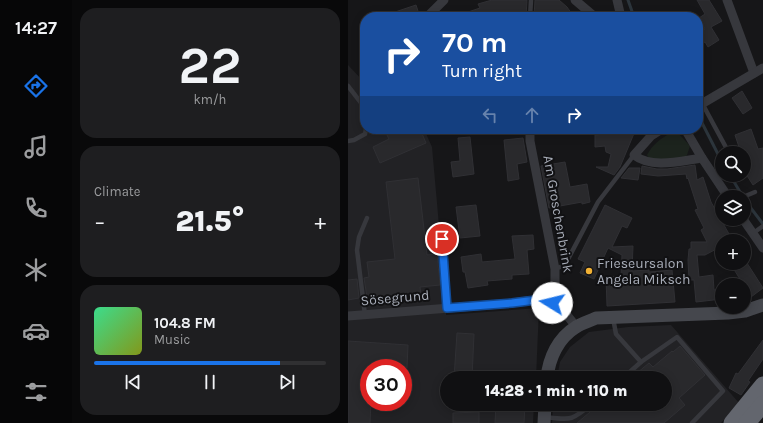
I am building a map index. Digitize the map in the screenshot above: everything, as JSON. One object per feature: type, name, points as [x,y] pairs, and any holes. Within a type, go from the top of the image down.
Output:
[{"type":"highway","points":[[732,423],[763,385]]},
{"type":"highway","points":[[747,423],[763,404]]},
{"type":"street","points":[[432,12],[444,0]]},
{"type":"street","points":[[575,0],[589,12]]},
{"type":"street","points":[[617,0],[620,12]]},
{"type":"street","points":[[727,0],[754,73]]},
{"type":"street","points":[[703,102],[763,68]]},
{"type":"street","name":"Am Groschenbrink","points":[[530,134],[530,141],[554,269],[555,293],[552,303]]},
{"type":"street","points":[[648,134],[634,155],[640,160],[664,163],[702,158]]},
{"type":"street","points":[[688,134],[723,190]]},
{"type":"street","points":[[747,226],[763,248]]},
{"type":"street","name":"Sösegrund","points":[[348,316],[536,300],[552,303]]},
{"type":"street","points":[[552,303],[560,308],[576,327]]},
{"type":"street","points":[[548,371],[554,351],[563,337],[576,327],[596,318],[728,313],[763,305]]},
{"type":"lane","points":[[530,12],[531,0]]},
{"type":"lane","points":[[348,86],[360,102]]},
{"type":"lane","points":[[703,109],[725,146]]},
{"type":"lane","points":[[348,141],[354,140],[364,134]]},
{"type":"lane","points":[[554,269],[565,265],[598,202],[634,155]]},
{"type":"lane","points":[[751,193],[755,192]]},
{"type":"lane","points":[[365,315],[357,250],[359,237],[367,218]]},
{"type":"lane","points":[[752,234],[762,226]]},
{"type":"lane","points":[[442,239],[447,308]]},
{"type":"lane","points":[[612,317],[616,334],[641,362]]},
{"type":"lane","points":[[631,371],[641,362],[677,337],[723,391],[692,423]]},
{"type":"lane","points":[[544,414],[567,421],[576,417],[583,411]]},
{"type":"shaded area","points":[[348,65],[360,78],[360,134],[426,134],[432,147],[446,315],[539,308],[536,371],[440,371],[440,411],[534,411],[533,423],[348,423]]},
{"type":"shaded area","points":[[669,134],[679,134],[690,146],[687,155],[684,158],[657,161],[649,158],[647,155],[649,151],[660,140]]},
{"type":"shaded area","points":[[671,325],[739,403],[721,423],[552,423],[553,411],[672,411],[672,371],[558,371],[560,362],[570,347],[589,332],[628,327]]},
{"type":"building","points":[[492,0],[527,0],[526,12],[468,12],[480,8],[478,4]]},
{"type":"building","points":[[535,0],[559,0],[570,12],[534,12]]},
{"type":"building","points":[[697,0],[709,0],[722,21],[711,27],[719,40],[708,47],[705,42],[703,43],[703,30],[705,29],[703,25],[703,15],[705,14]]},
{"type":"building","points":[[416,5],[418,12],[395,12]]},
{"type":"building","points":[[742,91],[752,108],[743,114],[732,98]]},
{"type":"building","points":[[751,129],[758,149],[763,148],[763,178],[753,185],[751,182],[751,146],[739,146],[735,135]]},
{"type":"building","points":[[386,134],[422,134],[426,143],[380,163],[373,147],[389,139]]},
{"type":"building","points":[[634,134],[620,167],[614,175],[596,167],[608,167],[611,154],[606,152],[605,146],[595,147],[595,135]]},
{"type":"building","points":[[470,137],[474,174],[453,177],[451,162],[460,161],[458,138]]},
{"type":"building","points":[[523,138],[527,162],[517,164],[519,179],[508,181],[504,140]]},
{"type":"building","points":[[565,162],[570,187],[587,184],[590,202],[549,208],[541,166]]},
{"type":"building","points":[[695,165],[697,180],[703,177],[711,202],[715,209],[715,226],[725,226],[729,234],[715,234],[715,250],[705,255],[697,255],[699,277],[713,275],[715,300],[696,302],[694,280],[689,280],[688,260],[691,242],[707,242],[701,230],[704,228],[695,210],[698,209],[686,174],[658,176],[641,174],[642,166],[667,169]]},
{"type":"building","points":[[629,168],[640,168],[638,180],[621,178]]},
{"type":"building","points":[[418,178],[427,255],[437,254],[440,285],[420,287],[421,295],[372,301],[371,296],[367,297],[364,278],[369,277],[367,262],[395,259],[386,182]]},
{"type":"building","points":[[476,205],[480,236],[460,238],[456,207]]},
{"type":"building","points":[[605,205],[632,218],[627,228],[622,226],[612,247],[633,246],[632,271],[649,270],[649,272],[672,270],[675,302],[607,306],[606,277],[621,276],[622,255],[608,248],[594,279],[580,273],[585,262],[578,259]]},
{"type":"building","points":[[533,235],[534,249],[527,250],[529,274],[512,275],[512,279],[487,281],[488,285],[468,288],[465,272],[463,272],[461,257],[481,254],[482,262],[515,259],[512,236]]},
{"type":"building","points":[[751,269],[763,288],[751,297],[751,278],[739,278],[734,270]]},
{"type":"building","points":[[357,279],[359,298],[348,300],[348,280]]},
{"type":"building","points":[[457,333],[474,334],[472,371],[454,371]]},
{"type":"building","points":[[763,340],[763,359],[748,381],[750,382],[741,395],[729,388],[736,373],[738,374]]},
{"type":"building","points":[[348,341],[408,345],[407,359],[360,359],[360,411],[371,411],[370,423],[348,423]]},
{"type":"building","points":[[680,346],[705,375],[679,398],[685,405],[664,423],[577,423],[591,411],[672,411],[672,371],[639,371],[649,363],[653,367],[672,351],[673,352]]},
{"type":"building","points":[[496,411],[525,411],[524,423],[495,423]]},
{"type":"building","points":[[479,412],[479,423],[453,423],[453,413]]},
{"type":"waterway","points":[[628,0],[632,12]]},
{"type":"waterway","points":[[703,125],[715,148]]},
{"type":"waterway","points":[[734,182],[739,190]]},
{"type":"waterway","points":[[751,208],[763,224]]},
{"type":"place","name":"Frieseursalon Angela Miksch","points":[[589,271]]},
{"type":"route","points":[[442,239],[447,308],[536,300],[552,303]]}]
